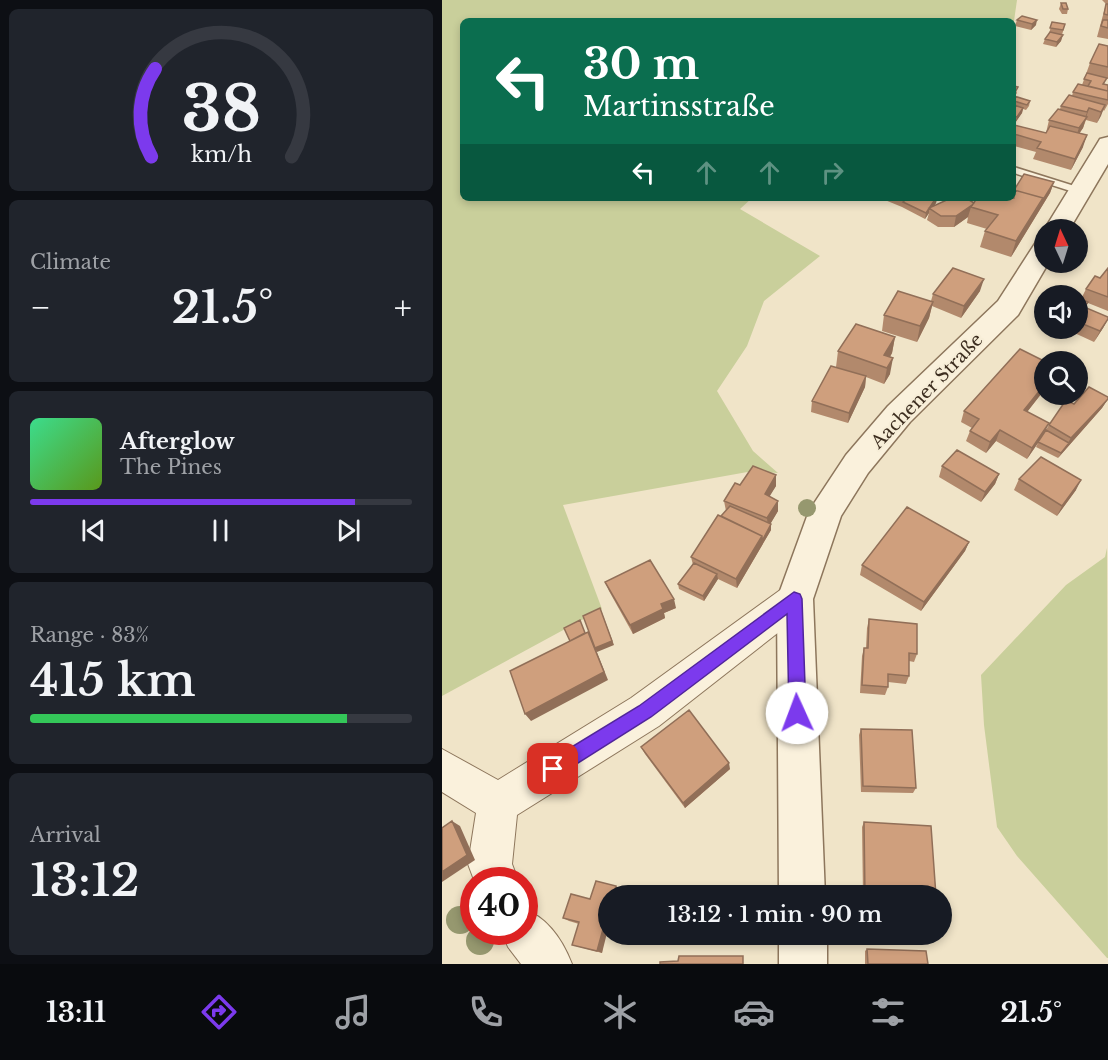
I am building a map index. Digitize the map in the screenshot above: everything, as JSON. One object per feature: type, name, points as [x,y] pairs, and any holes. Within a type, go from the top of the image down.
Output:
[{"type":"street","points":[[1060,219],[1070,188],[1108,144]]},
{"type":"street","name":"Aachener Straße","points":[[802,885],[794,599],[826,511],[857,464],[900,414],[1008,308],[1034,266]]},
{"type":"street","points":[[498,803],[645,712],[794,599]]},
{"type":"street","points":[[442,769],[498,803]]},
{"type":"street","points":[[491,867],[498,803]]},
{"type":"street","points":[[535,945],[549,964]]},
{"type":"street","points":[[803,945],[803,964]]},
{"type":"lane","points":[[1016,171],[1070,188]]},
{"type":"lane","points":[[1016,182],[1070,188]]},
{"type":"green space","points":[[442,0],[1017,0],[1014,18],[460,18],[460,201],[749,201],[740,209],[820,256],[764,301],[747,346],[717,391],[753,451],[778,473],[753,471],[563,505],[602,609],[442,696]]},
{"type":"green space","points":[[1107,548],[1108,958],[1017,856],[997,827],[984,725],[981,675],[1066,585],[1105,557]]},
{"type":"building","points":[[1061,3],[1066,3],[1068,9],[1063,9]]},
{"type":"building","points":[[1106,4],[1108,4],[1108,15],[1104,14]]},
{"type":"building","points":[[1022,16],[1037,20],[1032,24],[1017,20]]},
{"type":"building","points":[[1103,20],[1108,20],[1108,28],[1101,26]]},
{"type":"building","points":[[1052,22],[1065,24],[1063,30],[1050,28]]},
{"type":"building","points":[[1050,32],[1063,35],[1057,42],[1045,39]]},
{"type":"building","points":[[1099,44],[1108,46],[1108,67],[1090,63]]},
{"type":"building","points":[[1087,73],[1107,78],[1103,84],[1108,85],[1108,91],[1088,86],[1091,81],[1084,79]]},
{"type":"building","points":[[1078,84],[1108,91],[1108,100],[1073,92]]},
{"type":"building","points":[[1069,95],[1105,105],[1101,112],[1089,108],[1087,112],[1061,106]]},
{"type":"building","points":[[1016,97],[1030,101],[1027,105],[1016,102]]},
{"type":"building","points":[[1016,106],[1023,108],[1016,117]]},
{"type":"building","points":[[1058,109],[1087,117],[1079,128],[1049,120]]},
{"type":"building","points":[[1016,126],[1046,133],[1050,126],[1087,135],[1075,159],[1037,148],[1041,142],[1016,135]]},
{"type":"building","points":[[1024,174],[1054,182],[1041,203],[1043,198],[1016,191]]},
{"type":"building","points":[[1016,191],[1043,198],[1016,241],[985,231],[998,215],[971,207],[975,201],[1016,201]]},
{"type":"building","points":[[904,201],[934,201],[926,213]]},
{"type":"building","points":[[944,201],[974,203],[956,216],[941,216],[929,208]]},
{"type":"building","points":[[953,268],[984,279],[964,306],[933,294]]},
{"type":"building","points":[[1108,268],[1108,297],[1088,290],[1095,276],[1100,278]]},
{"type":"building","points":[[898,291],[933,302],[920,326],[884,315]]},
{"type":"building","points":[[1088,309],[1108,317],[1100,331],[1088,326]]},
{"type":"building","points":[[856,324],[895,337],[884,355],[893,358],[887,368],[838,351]]},
{"type":"building","points":[[1020,349],[1034,356],[1034,398],[1024,410],[1049,423],[1032,448],[1000,430],[990,442],[970,431],[979,419],[964,411]]},
{"type":"building","points":[[831,366],[866,376],[849,413],[812,401]]},
{"type":"building","points":[[1088,388],[1108,399],[1071,438],[1049,425],[1063,405],[1088,405]]},
{"type":"building","points":[[1046,430],[1069,443],[1061,453],[1038,442]]},
{"type":"building","points":[[957,450],[999,474],[985,492],[942,466]]},
{"type":"building","points":[[1041,457],[1081,480],[1062,506],[1019,479]]},
{"type":"building","points":[[753,466],[776,475],[765,494],[778,501],[767,518],[724,501],[735,483],[740,485]]},
{"type":"building","points":[[730,506],[771,524],[762,541],[762,536],[721,516]]},
{"type":"building","points":[[907,507],[969,542],[924,602],[862,565]]},
{"type":"building","points":[[718,515],[762,536],[736,579],[691,557]]},
{"type":"building","points":[[650,560],[674,599],[661,604],[663,609],[630,625],[605,582]]},
{"type":"building","points":[[694,563],[717,574],[703,596],[678,584]]},
{"type":"building","points":[[600,608],[612,641],[595,648],[583,616]]},
{"type":"building","points":[[869,619],[917,624],[917,654],[909,653],[909,676],[888,674],[888,687],[862,685],[864,648],[868,648]]},
{"type":"building","points":[[580,620],[585,633],[570,641],[564,628]]},
{"type":"building","points":[[588,632],[604,672],[525,714],[510,671]]},
{"type":"building","points":[[689,710],[729,763],[683,803],[641,747]]},
{"type":"building","points":[[861,729],[912,730],[916,788],[863,786]]},
{"type":"building","points":[[452,821],[467,855],[442,872],[442,828]]},
{"type":"building","points":[[864,822],[931,826],[935,885],[865,885]]},
{"type":"building","points":[[596,881],[612,885],[598,885],[597,951],[572,945],[579,922],[563,918],[571,894],[590,899]]},
{"type":"building","points":[[867,949],[926,951],[928,964],[868,964]]},
{"type":"building","points":[[679,956],[743,956],[743,964],[660,964],[660,962],[678,961]]},
{"type":"route","points":[[553,769],[645,712],[794,599],[797,713]]}]
